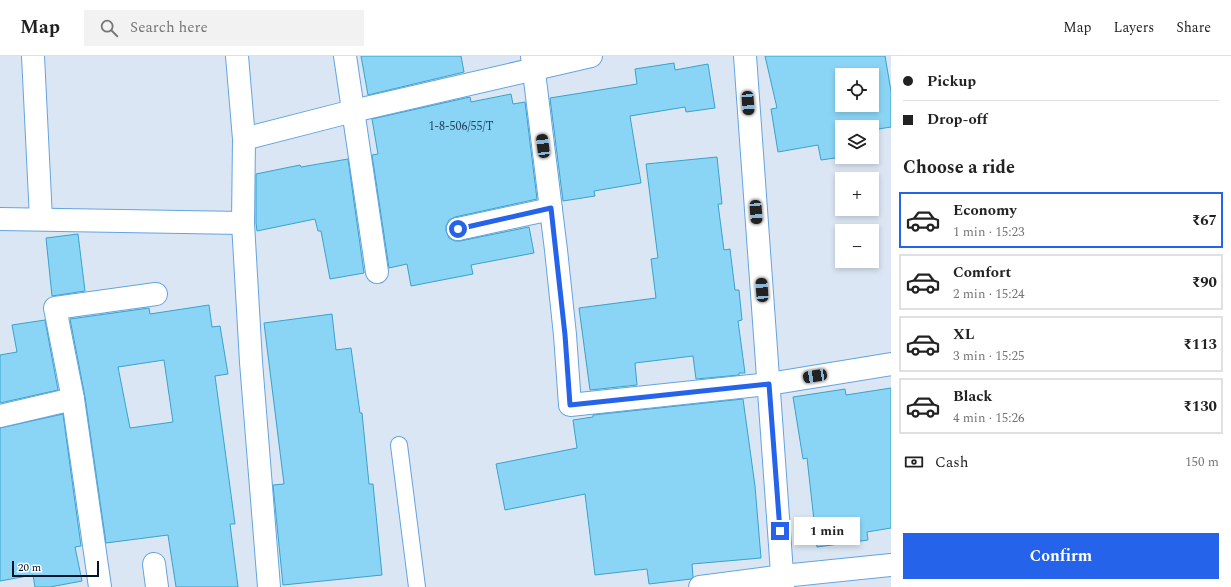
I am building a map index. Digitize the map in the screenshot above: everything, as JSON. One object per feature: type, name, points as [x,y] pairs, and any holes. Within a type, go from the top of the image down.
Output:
[{"type":"street","points":[[33,56],[41,218]]},
{"type":"street","points":[[238,56],[244,139],[243,223],[251,362],[269,587]]},
{"type":"street","points":[[345,56],[378,272]]},
{"type":"street","points":[[244,139],[354,111],[533,62],[591,56]]},
{"type":"street","points":[[745,56],[783,581]]},
{"type":"street","points":[[533,62],[565,335],[570,405],[769,384],[891,364]]},
{"type":"street","points":[[458,229],[551,208]]},
{"type":"street","points":[[0,219],[41,218],[243,223]]},
{"type":"street","points":[[100,587],[73,399],[55,308],[156,294]]},
{"type":"street","points":[[0,416],[73,399]]},
{"type":"street","points":[[154,564],[156,587]]},
{"type":"street","points":[[700,587],[783,581],[891,564]]},
{"type":"lane","points":[[399,444],[417,587]]},
{"type":"building","points":[[361,56],[461,56],[464,72],[368,95]]},
{"type":"building","points":[[765,56],[885,56],[891,91],[891,127],[879,129],[879,120],[835,120],[835,158],[821,160],[818,145],[778,152],[771,109],[777,108]]},
{"type":"building","points":[[674,63],[675,70],[708,64],[715,108],[686,112],[685,107],[630,116],[641,183],[594,191],[595,196],[563,201],[550,98],[637,84],[635,69]]},
{"type":"building","points":[[511,94],[513,104],[525,102],[537,199],[455,217],[449,220],[446,226],[446,231],[449,238],[455,241],[460,241],[529,227],[534,253],[471,265],[473,274],[411,286],[407,264],[389,268],[372,155],[378,154],[372,119],[470,97],[471,102]]},
{"type":"building","points":[[717,157],[722,204],[718,204],[724,250],[730,249],[735,290],[739,290],[742,320],[738,321],[745,373],[739,373],[739,375],[696,379],[693,356],[635,363],[637,385],[590,390],[579,308],[656,298],[651,259],[658,258],[646,164]]},
{"type":"building","points":[[348,159],[364,273],[330,279],[321,231],[318,231],[315,219],[257,231],[256,174],[300,165],[301,167]]},
{"type":"building","points":[[78,234],[85,291],[52,296],[46,238]]},
{"type":"building","points":[[209,305],[212,327],[220,326],[228,374],[215,376],[235,524],[230,524],[238,587],[176,587],[168,535],[106,543],[85,397],[70,319],[149,308],[150,314]],"holes":[[[164,360],[173,422],[130,428],[118,367]]]},
{"type":"building","points":[[332,314],[336,350],[351,348],[360,413],[362,413],[369,484],[373,484],[382,575],[283,585],[273,485],[284,484],[264,323]]},
{"type":"building","points":[[45,320],[58,390],[0,403],[0,355],[17,352],[12,325]]},
{"type":"building","points":[[891,388],[891,528],[867,532],[868,540],[817,547],[807,458],[803,459],[793,397],[845,389],[846,395]]},
{"type":"building","points":[[743,399],[755,486],[761,558],[692,564],[693,577],[691,579],[649,584],[647,569],[595,575],[585,494],[505,510],[496,464],[577,448],[573,420],[593,417],[593,415]]},
{"type":"building","points":[[63,414],[81,546],[75,547],[82,581],[50,587],[35,587],[33,575],[0,581],[0,428]]},
{"type":"route","points":[[458,229],[551,208],[565,335],[570,405],[769,384],[780,531]]}]
